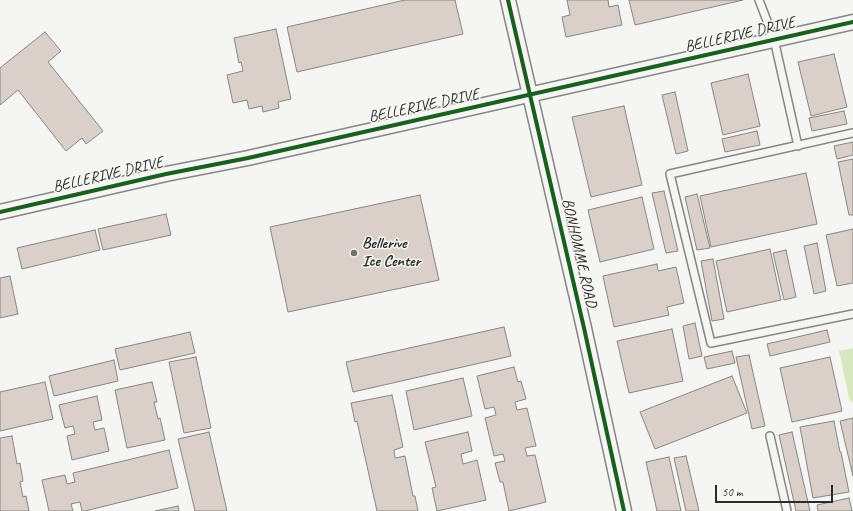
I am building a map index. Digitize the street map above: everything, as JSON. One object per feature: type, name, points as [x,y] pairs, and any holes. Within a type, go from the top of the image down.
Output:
[{"type":"street","name":"BONHOMME ROAD","points":[[508,0],[584,328],[624,511]]},
{"type":"street","name":"BELLERIVE DRIVE","points":[[0,212],[853,22]]},
{"type":"lane","points":[[759,0],[774,39],[798,146]]},
{"type":"lane","points":[[853,133],[670,174],[711,343],[853,314]]},
{"type":"lane","points":[[770,436],[787,511]]},
{"type":"green space","points":[[853,348],[853,401],[850,402],[839,351]]},
{"type":"building","points":[[405,0],[455,0],[463,34],[297,72],[287,27]]},
{"type":"building","points":[[567,0],[608,0],[609,7],[618,5],[622,25],[566,37],[562,17],[570,15]]},
{"type":"building","points":[[629,0],[743,0],[635,25]]},
{"type":"building","points":[[276,29],[291,99],[278,102],[279,108],[263,112],[262,106],[249,109],[247,100],[233,103],[227,75],[243,71],[241,62],[239,63],[234,38]]},
{"type":"building","points":[[45,32],[61,51],[48,62],[103,131],[86,144],[82,138],[66,151],[18,90],[0,105],[0,68]]},
{"type":"building","points":[[834,54],[847,107],[811,116],[798,62]]},
{"type":"building","points":[[748,74],[760,126],[723,135],[711,83]]},
{"type":"building","points":[[675,92],[688,151],[676,154],[662,95]]},
{"type":"building","points":[[624,106],[642,185],[591,197],[572,117]]},
{"type":"building","points":[[844,111],[847,124],[812,131],[809,118]]},
{"type":"building","points":[[757,131],[760,145],[725,152],[722,139]]},
{"type":"building","points":[[853,142],[853,155],[837,159],[834,146]]},
{"type":"building","points":[[853,159],[853,215],[849,215],[838,162]]},
{"type":"building","points":[[806,173],[817,224],[711,247],[700,196]]},
{"type":"building","points":[[664,191],[678,251],[666,253],[652,193]]},
{"type":"building","points":[[697,194],[710,248],[697,250],[685,197]]},
{"type":"building","name":"Bellerive Ice Center","points":[[420,195],[439,280],[288,312],[270,227]]},
{"type":"building","points":[[642,197],[654,249],[600,262],[588,210]]},
{"type":"building","points":[[166,214],[171,235],[103,250],[98,229]]},
{"type":"building","points":[[853,229],[853,283],[837,286],[826,235]]},
{"type":"building","points":[[95,230],[100,250],[22,269],[17,248]]},
{"type":"building","points":[[817,243],[826,291],[814,294],[804,246]]},
{"type":"building","points":[[770,249],[781,300],[727,312],[716,261]]},
{"type":"building","points":[[786,250],[796,297],[784,300],[773,253]]},
{"type":"building","points":[[713,259],[724,319],[712,321],[701,261]]},
{"type":"building","points":[[657,264],[658,271],[676,267],[684,303],[667,307],[669,315],[614,327],[603,276]]},
{"type":"building","points":[[10,276],[18,314],[0,318],[0,278]]},
{"type":"building","points":[[695,323],[702,356],[689,359],[683,326]]},
{"type":"building","points":[[504,327],[511,356],[353,392],[346,362]]},
{"type":"building","points":[[672,329],[683,381],[629,393],[617,341]]},
{"type":"building","points":[[827,330],[830,342],[770,356],[767,344]]},
{"type":"building","points":[[190,332],[195,353],[120,370],[115,349]]},
{"type":"building","points":[[732,351],[735,363],[707,369],[704,357]]},
{"type":"building","points":[[749,355],[765,426],[752,429],[736,357]]},
{"type":"building","points":[[196,357],[211,428],[184,433],[169,362]]},
{"type":"building","points":[[830,357],[842,411],[792,422],[780,368]]},
{"type":"building","points":[[114,360],[118,381],[54,396],[49,376]]},
{"type":"building","points":[[514,367],[518,382],[521,381],[526,399],[515,402],[517,410],[527,408],[536,446],[525,448],[527,456],[535,455],[546,502],[509,511],[503,482],[500,482],[495,463],[505,461],[503,454],[494,456],[485,418],[496,415],[494,407],[485,409],[477,376]]},
{"type":"building","points":[[732,376],[747,413],[655,449],[640,412]]},
{"type":"building","points":[[463,378],[472,416],[414,430],[406,391]]},
{"type":"building","points":[[45,382],[53,419],[0,431],[0,392]]},
{"type":"building","points":[[152,382],[157,402],[154,402],[158,419],[160,418],[165,440],[127,448],[115,390]]},
{"type":"building","points":[[392,395],[403,447],[394,450],[395,458],[405,456],[413,496],[415,496],[418,511],[377,511],[357,421],[355,422],[351,403]]},
{"type":"building","points":[[97,396],[102,420],[93,422],[95,430],[104,428],[109,451],[72,460],[67,436],[75,434],[73,426],[65,428],[59,405]]},
{"type":"building","points":[[853,418],[853,476],[840,421]]},
{"type":"building","points":[[834,421],[849,492],[813,498],[800,427]]},
{"type":"building","points":[[209,432],[227,511],[195,511],[178,439]]},
{"type":"building","points":[[468,432],[472,451],[461,454],[463,464],[477,460],[486,500],[437,511],[432,488],[436,487],[425,442]]},
{"type":"building","points":[[792,432],[810,511],[796,511],[779,435]]},
{"type":"building","points":[[12,436],[17,464],[20,463],[23,481],[20,482],[23,497],[26,496],[29,511],[0,511],[0,438]]},
{"type":"building","points":[[169,450],[178,488],[85,511],[82,511],[80,502],[71,504],[73,511],[49,511],[42,480],[65,475],[67,484],[75,482],[73,473]]},
{"type":"building","points":[[686,456],[699,511],[686,511],[674,458]]},
{"type":"building","points":[[669,457],[681,511],[657,511],[646,462]]},
{"type":"building","points":[[849,498],[852,511],[818,511],[817,505]]},
{"type":"building","points":[[178,506],[179,511],[155,511]]},
{"type":"cycle path","points":[[508,0],[584,328],[624,511]]},
{"type":"cycle path","points":[[0,212],[166,174],[248,158],[853,22]]},
{"type":"place","name":"Bellerive Ice Center","points":[[354,253]]}]
